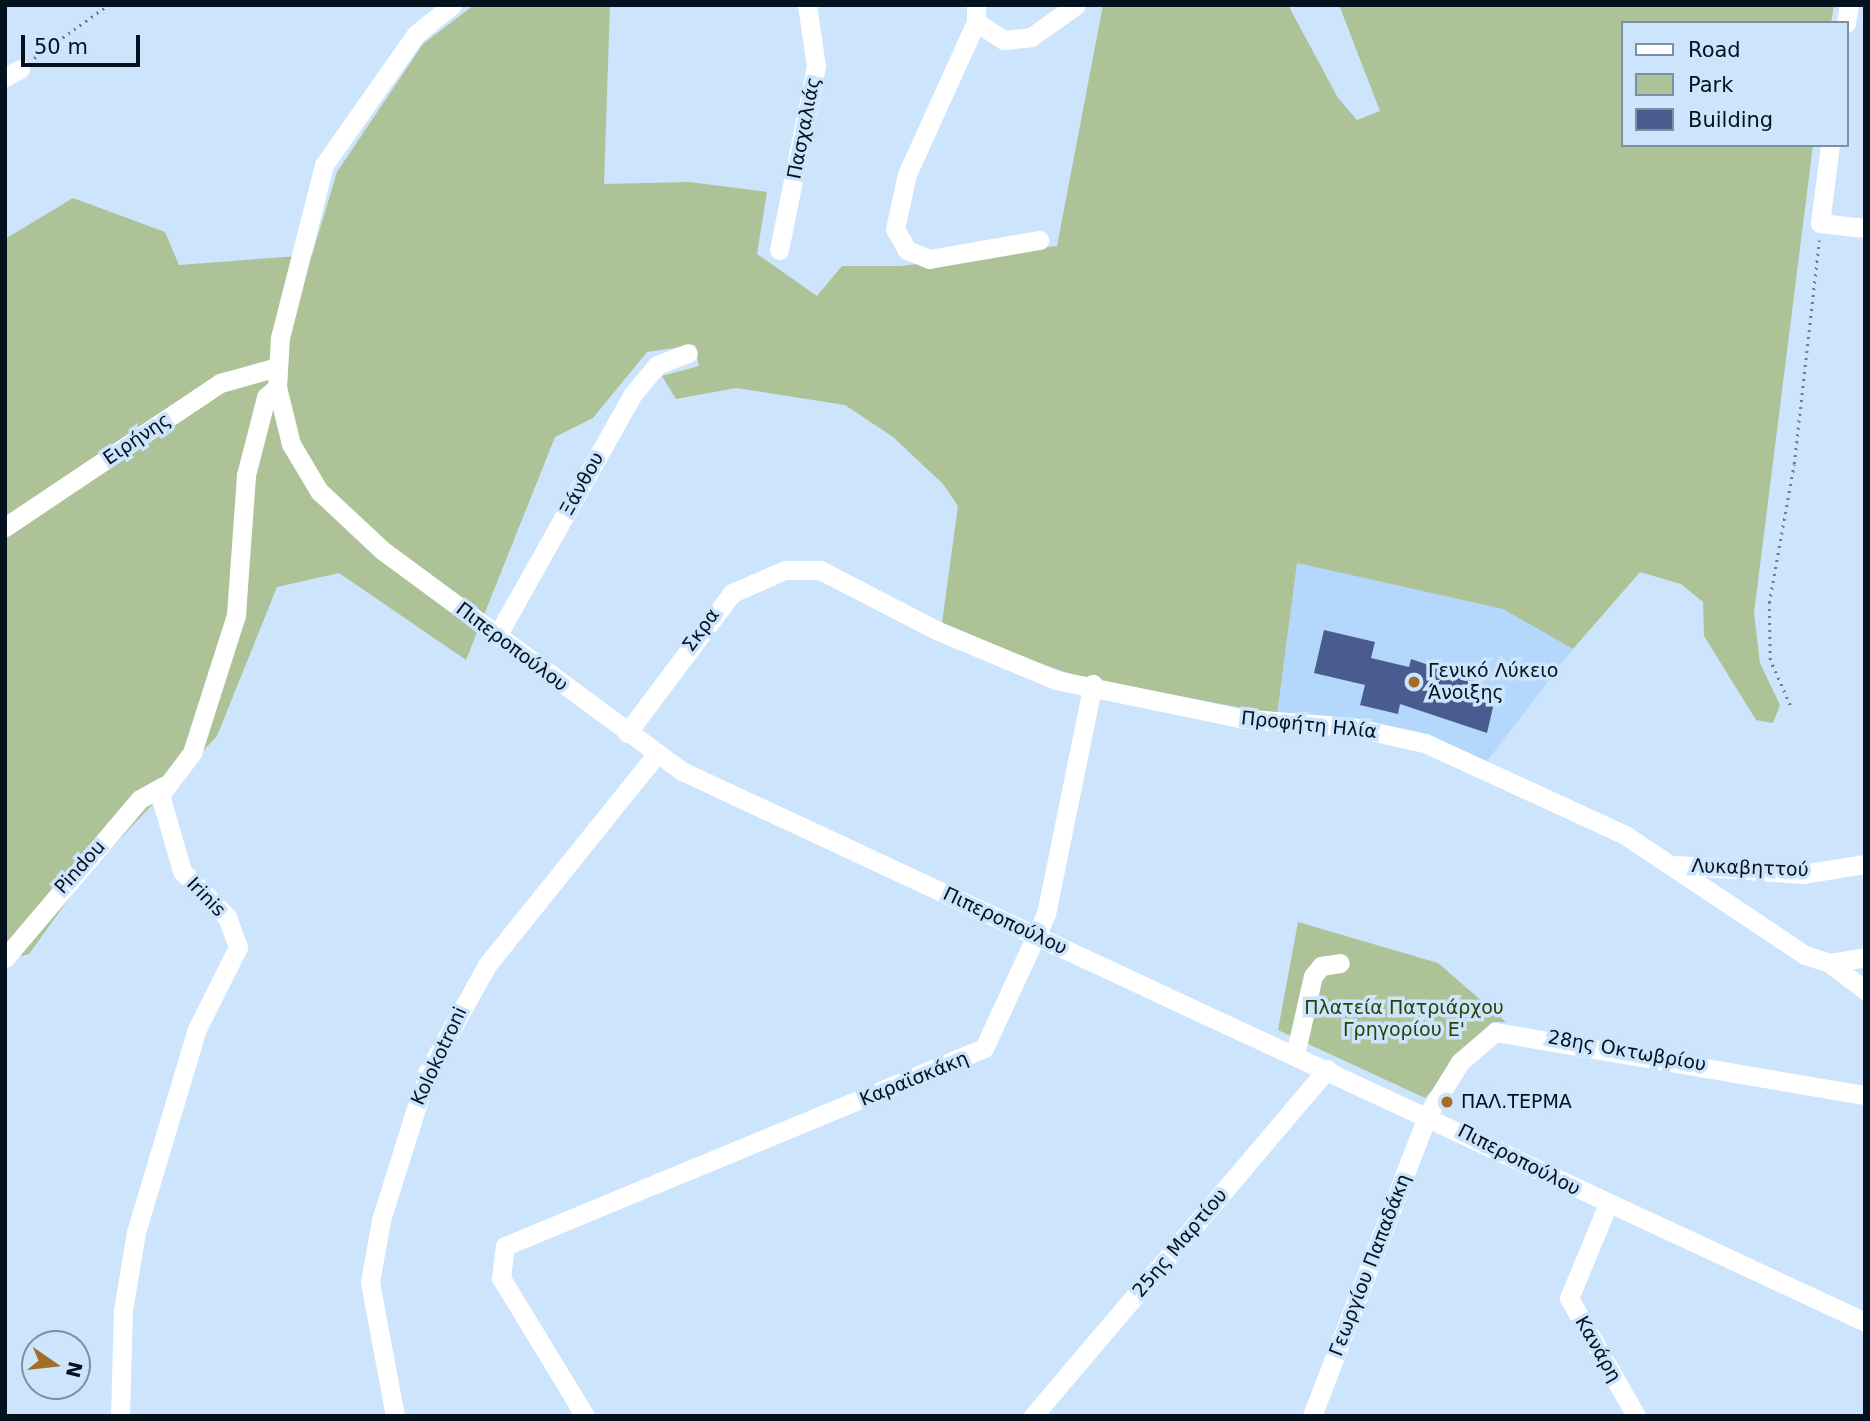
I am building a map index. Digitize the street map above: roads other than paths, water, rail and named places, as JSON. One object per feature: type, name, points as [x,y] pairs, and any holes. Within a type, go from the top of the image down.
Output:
[{"type":"street","points":[[163,786],[192,752],[236,615],[246,475],[266,397],[277,377],[320,174],[416,34],[452,5]]},
{"type":"street","name":"Πασχαλιάς","points":[[779,250],[814,77],[807,5]]},
{"type":"street","points":[[1039,240],[929,259],[907,250],[896,232],[906,174],[976,14],[1004,40],[1031,37],[1076,5]]},
{"type":"street","points":[[1830,147],[1820,223],[1865,228]]},
{"type":"street","name":"Ξάνθου","points":[[497,636],[632,394],[657,365],[688,353]]},
{"type":"street","name":"Ειρήνης","points":[[5,527],[220,383],[277,377]]},
{"type":"street","name":"Πιπεροπούλου","points":[[277,377],[291,444],[319,491],[382,550],[656,755],[1039,937],[1428,1114],[1608,1204],[1865,1322]]},
{"type":"street","name":"Προφήτη Ηλία","points":[[806,568],[1056,680],[1093,684],[1239,718],[1352,727],[1426,743],[1537,791],[1678,865],[1805,955],[1829,963],[1865,990]]},
{"type":"street","name":"Σκρα","points":[[627,733],[718,606],[785,570],[806,568]]},
{"type":"street","name":"Καραϊσκάκη","points":[[585,1416],[501,1278],[498,1262],[518,1236],[968,1058],[995,1035],[1039,937],[1093,684]]},
{"type":"street","name":"Kolokotroni","points":[[395,1416],[370,1282],[381,1220],[427,1073],[487,965],[656,755]]},
{"type":"street","name":"Pindou","points":[[5,958],[140,799],[163,786]]},
{"type":"street","name":"Irinis","points":[[120,1416],[123,1310],[136,1231],[197,1029],[238,947],[226,916],[182,872],[164,821],[163,786]]},
{"type":"street","name":"Λυκαβηττού","points":[[1678,865],[1802,874],[1865,864]]},
{"type":"street","points":[[1829,963],[1865,957]]},
{"type":"street","points":[[1295,1055],[1313,976],[1321,966],[1340,963]]},
{"type":"street","name":"28ης Οκτωβρίου","points":[[1428,1114],[1460,1062],[1495,1032],[1865,1095]]},
{"type":"street","name":"25ης Μαρτίου","points":[[1033,1416],[1327,1069]]},
{"type":"street","name":"Γεωργίου Παπαδάκη","points":[[1312,1416],[1428,1114]]},
{"type":"street","name":"Κανάρη","points":[[1608,1204],[1569,1298],[1636,1416]]},
{"type":"place","name":"Γενικό Λύκειο Άνοιξης","points":[[1414,682]]},
{"type":"place","name":"ΠΑΛ.ΤΕΡΜΑ","points":[[1447,1102]]},
{"type":"park label","name":"Πλατεία Πατριάρχου Γρηγορίου Ε'","points":[[1404,1019]]}]
